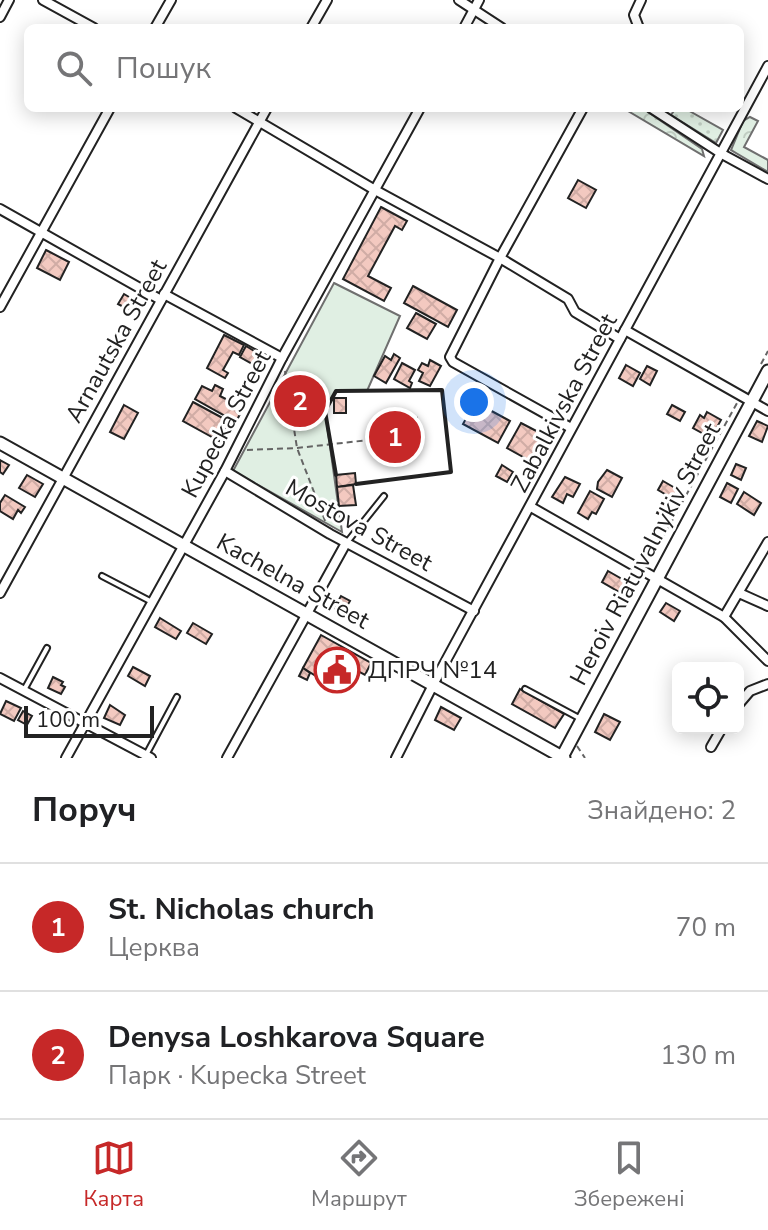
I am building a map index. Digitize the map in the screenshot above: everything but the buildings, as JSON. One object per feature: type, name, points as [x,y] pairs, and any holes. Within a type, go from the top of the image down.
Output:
[{"type":"street","points":[[0,17],[9,0]]},
{"type":"street","points":[[43,0],[87,24]]},
{"type":"street","points":[[157,24],[171,0]]},
{"type":"street","points":[[313,24],[327,0]]},
{"type":"street","points":[[459,0],[496,24]]},
{"type":"street","points":[[466,24],[479,0]]},
{"type":"street","points":[[637,24],[634,15],[641,0]]},
{"type":"street","name":"Zabalkivska Street","points":[[744,112],[768,66]]},
{"type":"street","points":[[0,307],[108,112]]},
{"type":"street","points":[[243,112],[375,190],[500,258],[568,299],[575,312],[620,339]]},
{"type":"street","name":"Arnautska Street","points":[[0,593],[265,112]]},
{"type":"street","name":"Kupecka Street","points":[[66,758],[236,451],[282,358],[418,112]]},
{"type":"street","points":[[571,428],[453,362],[450,357],[500,258],[581,112]]},
{"type":"street","points":[[657,112],[722,154],[768,179]]},
{"type":"street","name":"Zabalkivska Street","points":[[396,758],[571,428],[744,112]]},
{"type":"street","points":[[0,209],[282,358]]},
{"type":"street","points":[[625,330],[768,411]]},
{"type":"street","name":"Heroiv Riatuvalnykiv Street","points":[[563,758],[747,398],[768,371]]},
{"type":"street","name":"Kachelna Street","points":[[0,443],[563,758]]},
{"type":"street","name":"Mostova Street","points":[[225,471],[346,543],[474,611]]},
{"type":"street","points":[[531,507],[724,617],[768,661]]},
{"type":"street","points":[[724,617],[768,542]]},
{"type":"street","points":[[227,758],[346,543]]},
{"type":"street","points":[[739,593],[768,606]]},
{"type":"street","points":[[0,678],[149,756]]},
{"type":"street","points":[[744,698],[750,691],[768,684]]},
{"type":"street","points":[[711,747],[719,734]]},
{"type":"lane","points":[[346,543],[384,496]]},
{"type":"lane","points":[[102,576],[152,602]]},
{"type":"lane","points":[[24,690],[47,648]]},
{"type":"lane","points":[[525,689],[582,719]]},
{"type":"lane","points":[[149,756],[177,697]]},
{"type":"path","points":[[282,358],[297,448],[330,534]]},
{"type":"path","points":[[643,573],[747,398]]},
{"type":"path","points":[[236,451],[369,440]]},
{"type":"path","points":[[570,742],[581,748],[585,758]]},
{"type":"green space","points":[[630,112],[648,112],[702,149],[704,156]]},
{"type":"green space","points":[[673,112],[691,112],[723,130],[716,143],[671,115]]},
{"type":"green space","points":[[750,117],[758,121],[744,147],[768,160],[768,172],[731,150],[743,121]]},
{"type":"green space","points":[[334,283],[400,316],[367,391],[336,391],[325,411],[342,532],[233,471]]},
{"type":"wall","points":[[336,475],[325,411],[336,391],[442,390],[451,472],[356,484]]},
{"type":"place","name":"Denysa Loshkarova Square","points":[[300,401]]},
{"type":"place","name":"St. Nicholas church","points":[[395,437]]},
{"type":"place","name":"ДПРЧ №14","points":[[337,670]]}]
